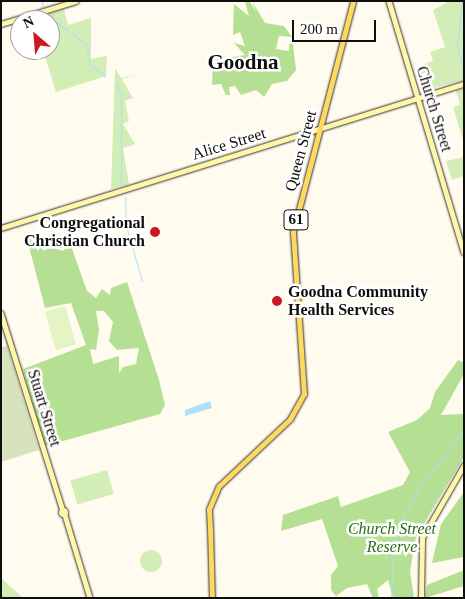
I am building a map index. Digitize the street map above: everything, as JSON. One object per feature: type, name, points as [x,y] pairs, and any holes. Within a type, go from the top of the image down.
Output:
[{"type":"main road","name":"Queen Street","points":[[212,598],[210,529],[216,498],[242,465],[290,419],[304,394],[293,232],[353,1]]},
{"type":"street","points":[[1,24],[76,1]]},
{"type":"street","name":"Church Street","points":[[389,1],[464,252]]},
{"type":"street","name":"Alice Street","points":[[1,228],[464,84]]},
{"type":"street","points":[[323,119],[330,126]]},
{"type":"street","points":[[309,133],[317,140]]},
{"type":"street","name":"Stuart Street","points":[[1,314],[90,598]]},
{"type":"street","points":[[1,333],[7,333]]},
{"type":"street","points":[[421,598],[422,538],[464,465]]},
{"type":"green space","points":[[252,1],[265,23],[284,26],[292,37],[279,36],[276,49],[289,51],[289,44],[293,44],[296,70],[287,81],[272,84],[264,97],[256,90],[241,95],[235,86],[229,87],[230,95],[226,95],[221,84],[212,85],[213,60],[245,55],[234,43],[245,46],[240,32],[233,35],[234,4],[249,16],[245,2],[250,2],[256,12]]},
{"type":"green space","points":[[450,1],[464,1],[464,80],[425,90],[418,66],[433,61],[430,52],[445,47],[433,10]]},
{"type":"green space","points":[[64,9],[68,25],[91,18],[91,59],[107,56],[106,76],[56,92],[46,60],[60,60],[60,10]]},
{"type":"green space","points":[[115,68],[121,78],[135,75],[122,79],[133,98],[125,101],[129,121],[123,124],[135,144],[123,148],[129,184],[111,189]]},
{"type":"green space","points":[[464,89],[464,143],[453,107],[460,105],[456,91]]},
{"type":"green space","points":[[464,157],[464,176],[452,180],[446,161]]},
{"type":"green space","points":[[26,235],[34,236],[32,241],[38,251],[42,244],[43,251],[51,247],[63,251],[70,243],[87,291],[96,298],[102,289],[110,295],[111,288],[127,282],[159,380],[165,405],[160,414],[45,446],[23,369],[86,345],[71,303],[45,308]],"holes":[[[96,311],[104,311],[113,322],[109,341],[117,350],[139,348],[136,364],[123,367],[119,373],[119,356],[93,364],[90,349],[96,350],[99,330]]]},
{"type":"green space","points":[[65,306],[76,344],[56,350],[45,312]]},
{"type":"green space","points":[[7,346],[39,450],[1,462],[1,347]]},
{"type":"green space","name":"Church Street Reserve","points":[[458,360],[464,363],[464,374],[441,415],[464,414],[464,457],[416,537],[410,571],[414,598],[393,598],[388,580],[377,589],[379,598],[373,598],[367,584],[347,588],[336,596],[331,590],[331,575],[338,566],[322,519],[281,531],[283,515],[338,496],[341,507],[403,485],[410,472],[388,432],[417,420],[430,408],[435,392]]},
{"type":"green space","points":[[107,470],[114,494],[77,505],[70,480]]},
{"type":"green space","points":[[464,492],[464,557],[432,563],[441,524]]},
{"type":"green space","points":[[151,550],[159,553],[162,561],[159,569],[151,572],[143,569],[140,561],[143,553]]},
{"type":"green space","points":[[464,570],[464,586],[425,598],[427,585]]},
{"type":"green space","points":[[1,578],[23,598],[1,598]]},
{"type":"water","points":[[210,401],[212,408],[185,416],[185,410]]},
{"type":"waterway","points":[[42,1],[43,7]]},
{"type":"waterway","points":[[462,1],[457,45],[464,73]]},
{"type":"waterway","points":[[60,25],[86,44],[90,65],[105,76]]},
{"type":"waterway","points":[[116,83],[121,95],[121,184]]},
{"type":"waterway","points":[[125,197],[126,226],[142,281]]},
{"type":"waterway","points":[[391,598],[393,548],[400,523],[419,488],[464,430]]},
{"type":"place","name":"Congregational Christian Church","points":[[155,232]]},
{"type":"place","name":"Goodna Community Health Services","points":[[277,301]]},
{"type":"district","name":"Goodna","points":[[243,62]]}]
